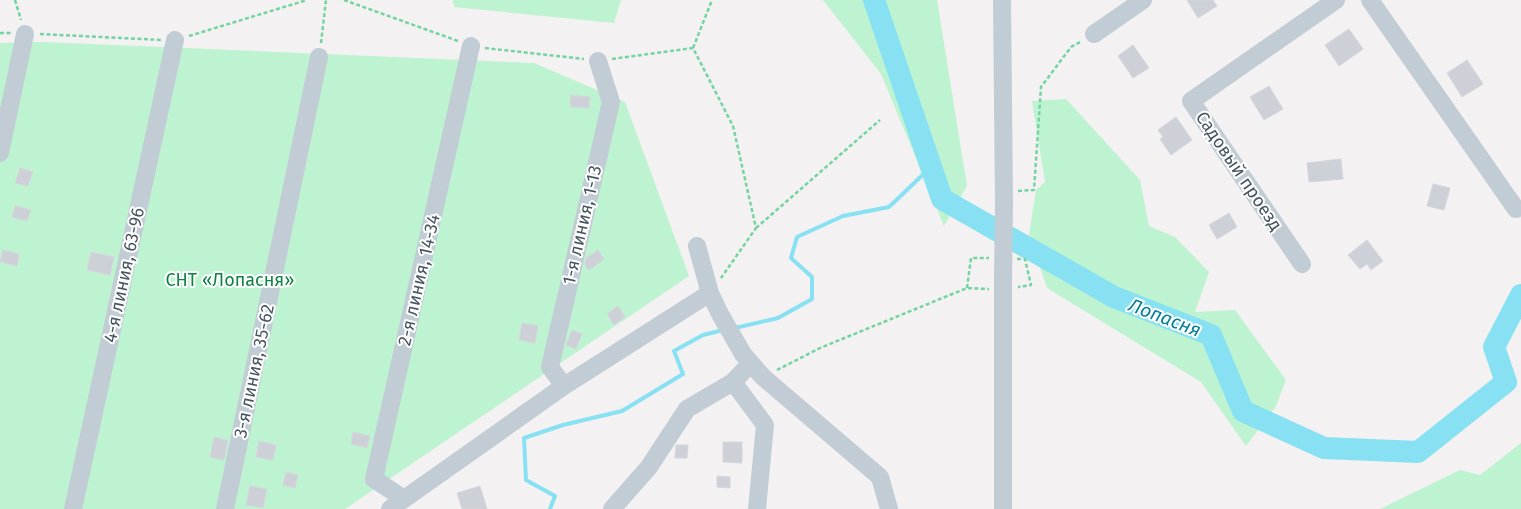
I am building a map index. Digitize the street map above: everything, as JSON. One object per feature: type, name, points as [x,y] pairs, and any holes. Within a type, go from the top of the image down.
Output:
[{"type":"street","points":[[1002,0],[1004,203],[997,286],[1003,509]]},
{"type":"street","points":[[1094,34],[1143,0]]},
{"type":"street","name":"Садовый проезд","points":[[1302,264],[1191,101],[1336,0]]},
{"type":"street","points":[[1370,0],[1516,209]]},
{"type":"street","points":[[0,153],[25,34]]},
{"type":"street","name":"4-я линия, 63-96","points":[[73,509],[175,40]]},
{"type":"street","name":"2-я линия, 14-34","points":[[397,504],[374,479],[472,46]]},
{"type":"street","name":"3-я линия, 35-62","points":[[225,509],[319,57]]},
{"type":"street","name":"1-я линия, 1-13","points":[[564,386],[550,367],[611,102],[598,61]]},
{"type":"street","points":[[697,246],[710,293],[720,314],[747,359],[763,377],[880,477],[889,509]]},
{"type":"street","points":[[397,504],[564,386],[710,293]]},
{"type":"street","points":[[612,509],[649,467],[687,409],[733,382],[747,359]]},
{"type":"street","points":[[733,382],[765,425],[756,509]]},
{"type":"path","points":[[15,0],[25,34]]},
{"type":"path","points":[[0,33],[175,40],[307,0]]},
{"type":"path","points":[[319,57],[326,0]]},
{"type":"path","points":[[694,48],[712,0]]},
{"type":"path","points":[[1017,191],[1034,190],[1041,87],[1071,47],[1094,34]]},
{"type":"path","points":[[756,228],[880,120]]},
{"type":"path","points":[[763,377],[820,348],[967,288],[997,286]]},
{"type":"green space","points":[[453,0],[621,0],[614,23],[454,7]]},
{"type":"green space","points":[[823,0],[937,0],[967,186],[944,226],[881,74]]},
{"type":"green space","name":"СНТ «Лопасня»","points":[[43,42],[534,63],[625,102],[689,276],[345,509],[0,509],[0,43]]},
{"type":"green space","points":[[1066,99],[1140,180],[1149,226],[1175,237],[1209,272],[1195,312],[1235,310],[1286,380],[1276,406],[1246,446],[1201,382],[1047,288],[1029,234],[1036,190],[1045,182],[1032,101]]},
{"type":"green space","points":[[1521,443],[1521,509],[1380,509],[1460,470],[1480,475]]},
{"type":"building","points":[[1187,0],[1213,0],[1217,6],[1198,18]]},
{"type":"building","points":[[1349,29],[1363,49],[1339,66],[1325,45]]},
{"type":"building","points":[[1133,45],[1149,68],[1133,78],[1118,56]]},
{"type":"building","points":[[1467,60],[1483,84],[1462,97],[1447,73]]},
{"type":"building","points":[[1269,86],[1283,109],[1264,120],[1250,97]]},
{"type":"building","points":[[571,95],[590,97],[589,108],[570,107]]},
{"type":"building","points":[[1176,117],[1192,140],[1171,155],[1160,139],[1163,137],[1158,130]]},
{"type":"building","points":[[1341,159],[1343,179],[1309,182],[1307,163]]},
{"type":"building","points":[[20,168],[33,172],[28,186],[15,183]]},
{"type":"building","points":[[1433,184],[1450,188],[1444,210],[1427,206]]},
{"type":"building","points":[[15,206],[31,210],[27,221],[12,217]]},
{"type":"building","points":[[1229,213],[1237,227],[1217,239],[1209,225]]},
{"type":"building","points":[[1367,240],[1383,261],[1371,270],[1367,264],[1360,269],[1348,255]]},
{"type":"building","points":[[3,250],[19,254],[17,266],[0,262]]},
{"type":"building","points":[[598,250],[604,259],[589,270],[585,264],[586,258]]},
{"type":"building","points":[[91,252],[114,257],[110,275],[87,270]]},
{"type":"building","points":[[618,306],[625,317],[614,325],[607,314]]},
{"type":"building","points":[[522,323],[538,326],[535,343],[519,340]]},
{"type":"building","points":[[572,330],[582,334],[576,349],[566,345]]},
{"type":"building","points":[[353,432],[370,436],[367,448],[351,444]]},
{"type":"building","points":[[214,437],[228,441],[224,460],[210,457]]},
{"type":"building","points":[[259,441],[276,445],[273,460],[256,457]]},
{"type":"building","points":[[723,442],[742,442],[742,463],[723,462]]},
{"type":"building","points":[[676,445],[688,445],[687,458],[675,458]]},
{"type":"building","points":[[286,472],[298,475],[295,488],[283,485]]},
{"type":"building","points":[[717,476],[730,477],[730,488],[717,487]]},
{"type":"building","points":[[250,486],[267,489],[263,508],[246,505]]},
{"type":"building","points":[[480,486],[487,509],[462,509],[457,493]]},
{"type":"waterway","name":"Лопасня","points":[[874,0],[942,199],[1114,297],[1211,335],[1243,411],[1324,448],[1418,452],[1506,382],[1494,347],[1521,295]]},
{"type":"waterway","points":[[735,328],[778,318],[812,299],[812,277],[791,258],[797,237],[843,216],[889,207],[931,167]]},
{"type":"waterway","points":[[550,509],[555,496],[526,480],[524,438],[563,425],[622,411],[683,374],[674,351],[703,335],[723,330]]}]
